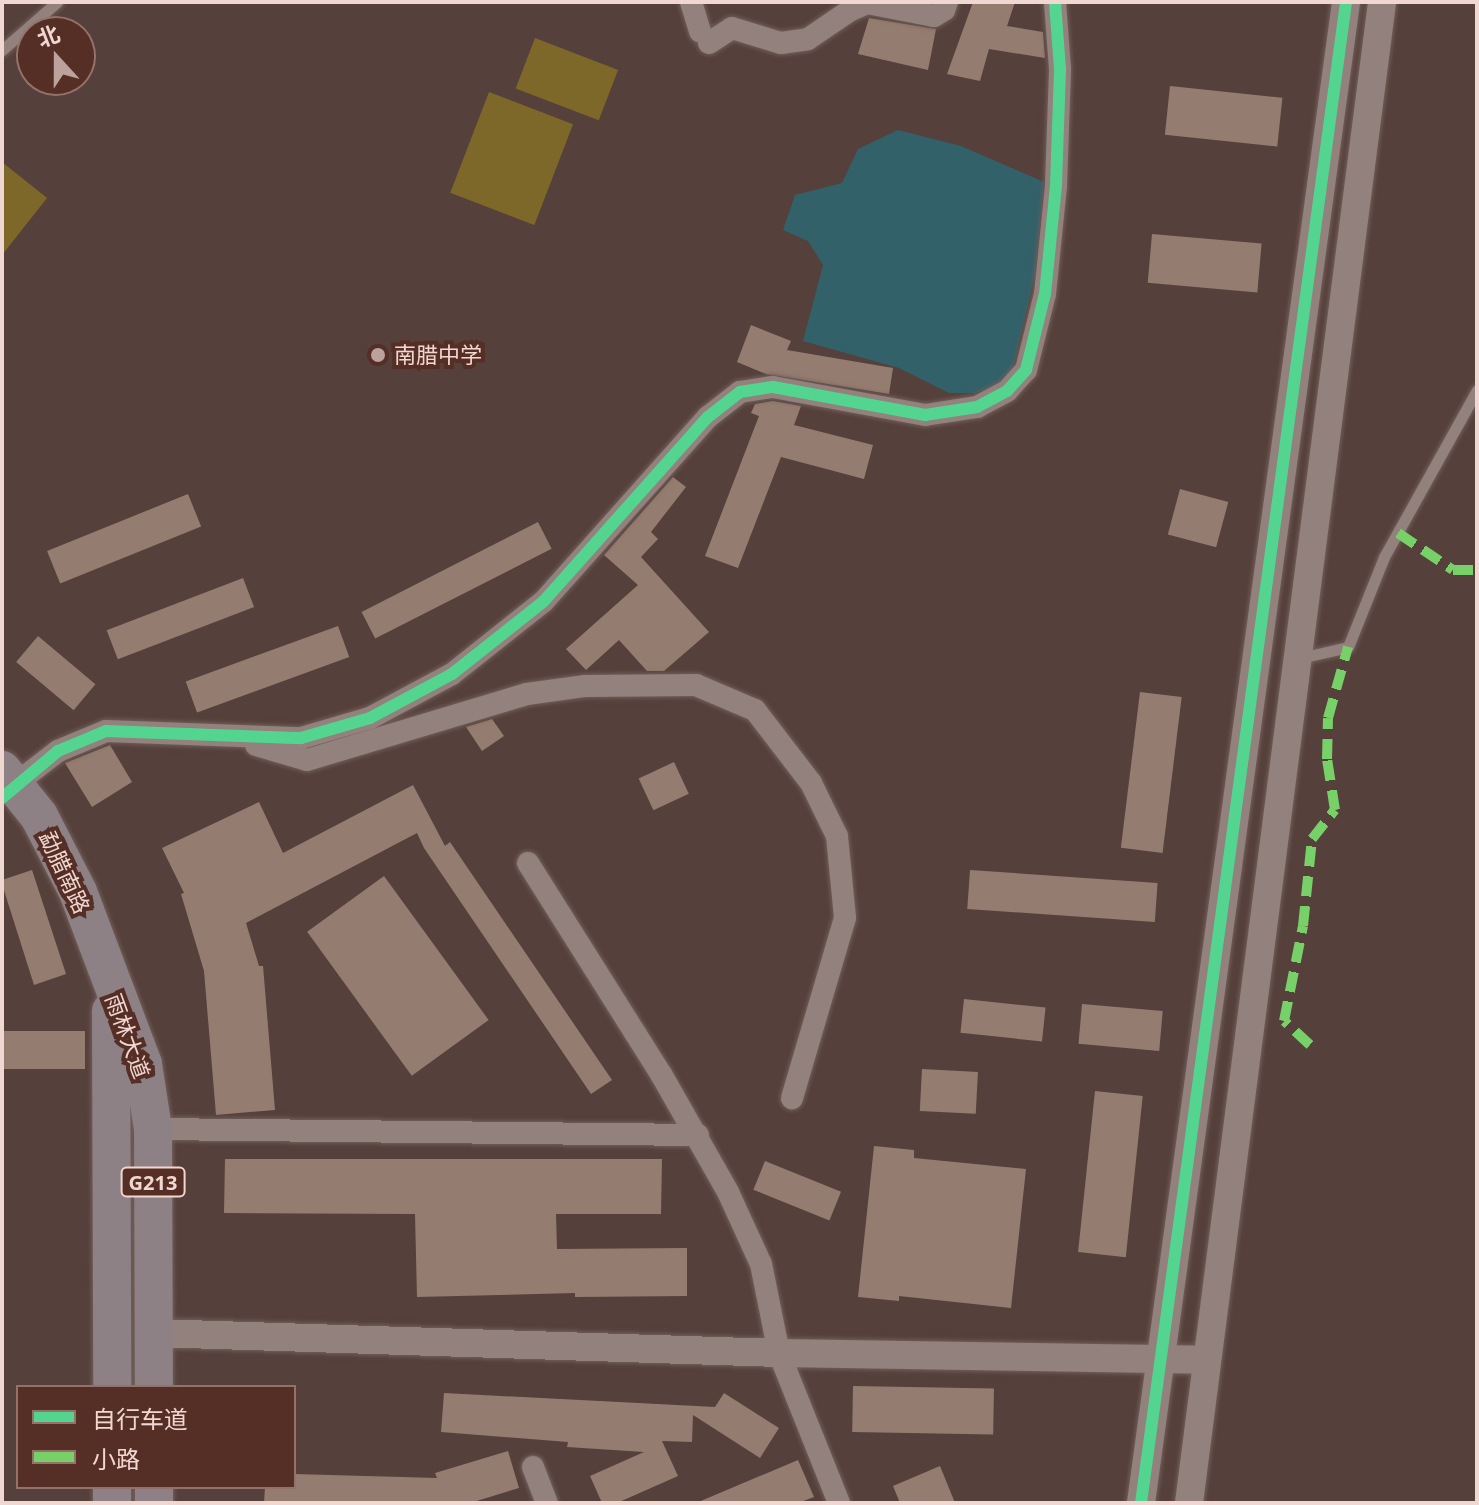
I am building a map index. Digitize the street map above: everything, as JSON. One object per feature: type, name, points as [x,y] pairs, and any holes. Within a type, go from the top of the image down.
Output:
[{"type":"highway","name":"勐腊南路","points":[[6,784],[39,816],[78,892],[110,984]]},
{"type":"highway","name":"雨林大道","points":[[110,984],[143,1064],[153,1129],[154,1385]]},
{"type":"highway","name":"雨林大道","points":[[110,984],[114,1070],[112,1385]]},
{"type":"street","points":[[691,2],[704,38],[732,28],[781,43],[808,39],[849,11],[867,3],[934,16],[944,10],[947,2]]},
{"type":"street","points":[[6,784],[58,751],[106,731],[301,738],[370,718],[452,674],[543,602],[708,417],[740,392],[773,387],[925,415],[977,407],[1007,391],[1026,370],[1045,294],[1056,185],[1060,69],[1055,2]]},
{"type":"street","points":[[1141,1503],[1164,1358],[1346,2]]},
{"type":"street","points":[[1189,1503],[1382,2]]},
{"type":"street","points":[[1287,453],[1321,458]]},
{"type":"street","points":[[224,735],[307,760],[527,694],[585,686],[696,685],[755,710],[811,783],[837,836],[845,918],[792,1098]]},
{"type":"street","points":[[528,863],[698,1135],[761,1264],[779,1353],[839,1503]]},
{"type":"street","points":[[153,1129],[698,1135]]},
{"type":"street","points":[[154,1333],[779,1353],[1207,1360]]},
{"type":"street","points":[[533,1467],[547,1503]]},
{"type":"lane","points":[[2,50],[57,2]]},
{"type":"lane","points":[[1296,659],[1348,647],[1384,557],[1477,390]]},
{"type":"shaded area","points":[[535,38],[618,70],[599,120],[516,88]]},
{"type":"shaded area","points":[[489,92],[573,124],[534,225],[450,193]]},
{"type":"shaded area","points":[[2,162],[47,198],[2,255]]},
{"type":"water","points":[[898,130],[961,146],[1044,182],[1035,275],[1013,367],[1001,385],[975,393],[949,393],[899,368],[803,341],[823,265],[808,241],[783,230],[795,195],[842,183],[858,149]]},
{"type":"building","points":[[973,2],[1015,2],[1007,26],[1043,32],[1045,58],[989,49],[980,81],[947,74]]},
{"type":"building","points":[[869,18],[936,29],[928,70],[858,54]]},
{"type":"building","points":[[1170,86],[1282,98],[1277,147],[1165,135]]},
{"type":"building","points":[[1152,234],[1262,244],[1257,292],[1148,283]]},
{"type":"building","points":[[751,325],[791,341],[787,350],[893,368],[889,394],[766,374],[737,362]]},
{"type":"building","points":[[773,401],[801,406],[794,425],[873,445],[864,479],[781,457],[738,568],[705,556],[759,416],[751,413],[755,404]]},
{"type":"building","points":[[673,477],[686,487],[651,532],[658,539],[641,557],[709,632],[664,671],[647,671],[619,640],[586,670],[566,649],[638,585],[604,555]]},
{"type":"building","points":[[1180,489],[1228,502],[1216,547],[1168,534]]},
{"type":"building","points":[[188,494],[201,526],[60,583],[47,551]]},
{"type":"building","points":[[538,522],[552,549],[375,639],[362,612]]},
{"type":"building","points":[[243,578],[254,607],[118,659],[107,630]]},
{"type":"building","points":[[338,626],[349,657],[197,712],[186,681]]},
{"type":"building","points":[[38,636],[95,684],[74,710],[16,662]]},
{"type":"building","points":[[1140,692],[1182,697],[1163,853],[1121,848]]},
{"type":"building","points":[[492,719],[504,736],[482,751],[466,727]]},
{"type":"building","points":[[110,745],[132,782],[92,807],[65,763]]},
{"type":"building","points":[[674,762],[689,794],[653,810],[639,778]]},
{"type":"building","points":[[413,785],[445,846],[450,842],[612,1080],[591,1094],[424,848],[417,833],[246,923],[259,966],[263,966],[275,1110],[216,1115],[204,971],[181,894],[184,893],[162,848],[259,802],[283,853]]},
{"type":"building","points":[[32,870],[66,974],[34,985],[2,884],[2,880]]},
{"type":"building","points":[[970,870],[1158,883],[1155,922],[967,909]]},
{"type":"building","points":[[384,876],[489,1020],[412,1076],[307,932]]},
{"type":"building","points":[[964,999],[1046,1008],[1042,1041],[960,1033]]},
{"type":"building","points":[[1082,1004],[1163,1011],[1159,1051],[1079,1044]]},
{"type":"building","points":[[2,1031],[85,1031],[85,1069],[2,1069]]},
{"type":"building","points":[[922,1069],[978,1072],[976,1114],[920,1111]]},
{"type":"building","points":[[1095,1091],[1143,1096],[1126,1257],[1078,1252]]},
{"type":"building","points":[[874,1146],[914,1150],[914,1158],[1026,1169],[1011,1308],[899,1296],[899,1301],[858,1297]]},
{"type":"building","points":[[225,1159],[662,1159],[661,1214],[556,1214],[557,1249],[687,1248],[687,1296],[575,1297],[575,1293],[417,1297],[415,1214],[224,1213]]},
{"type":"building","points":[[765,1161],[841,1192],[829,1220],[753,1190]]},
{"type":"building","points":[[853,1386],[994,1388],[993,1434],[852,1432]]},
{"type":"building","points":[[444,1393],[715,1407],[724,1393],[779,1428],[760,1458],[693,1415],[692,1442],[662,1441],[678,1476],[617,1503],[602,1503],[590,1476],[644,1452],[567,1447],[568,1442],[441,1432]]},
{"type":"building","points":[[508,1451],[519,1488],[470,1503],[264,1503],[265,1489],[296,1489],[296,1474],[437,1478],[435,1473]]},
{"type":"building","points":[[798,1460],[814,1497],[798,1503],[696,1503]]},
{"type":"building","points":[[940,1466],[955,1503],[900,1503],[893,1486]]},
{"type":"marked path","points":[[1398,533],[1453,570],[1477,570]]},
{"type":"marked path","points":[[1310,1045],[1284,1021],[1303,926],[1312,839],[1335,810],[1327,759],[1328,718],[1348,647]]},
{"type":"cycle path","points":[[2,798],[58,751],[106,731],[301,738],[370,718],[452,674],[543,602],[708,417],[740,392],[773,387],[925,415],[977,407],[1007,391],[1026,370],[1045,294],[1056,185],[1060,69],[1055,2]]},
{"type":"cycle path","points":[[1141,1503],[1346,2]]},
{"type":"place","name":"南腊中学","points":[[378,355]]}]
